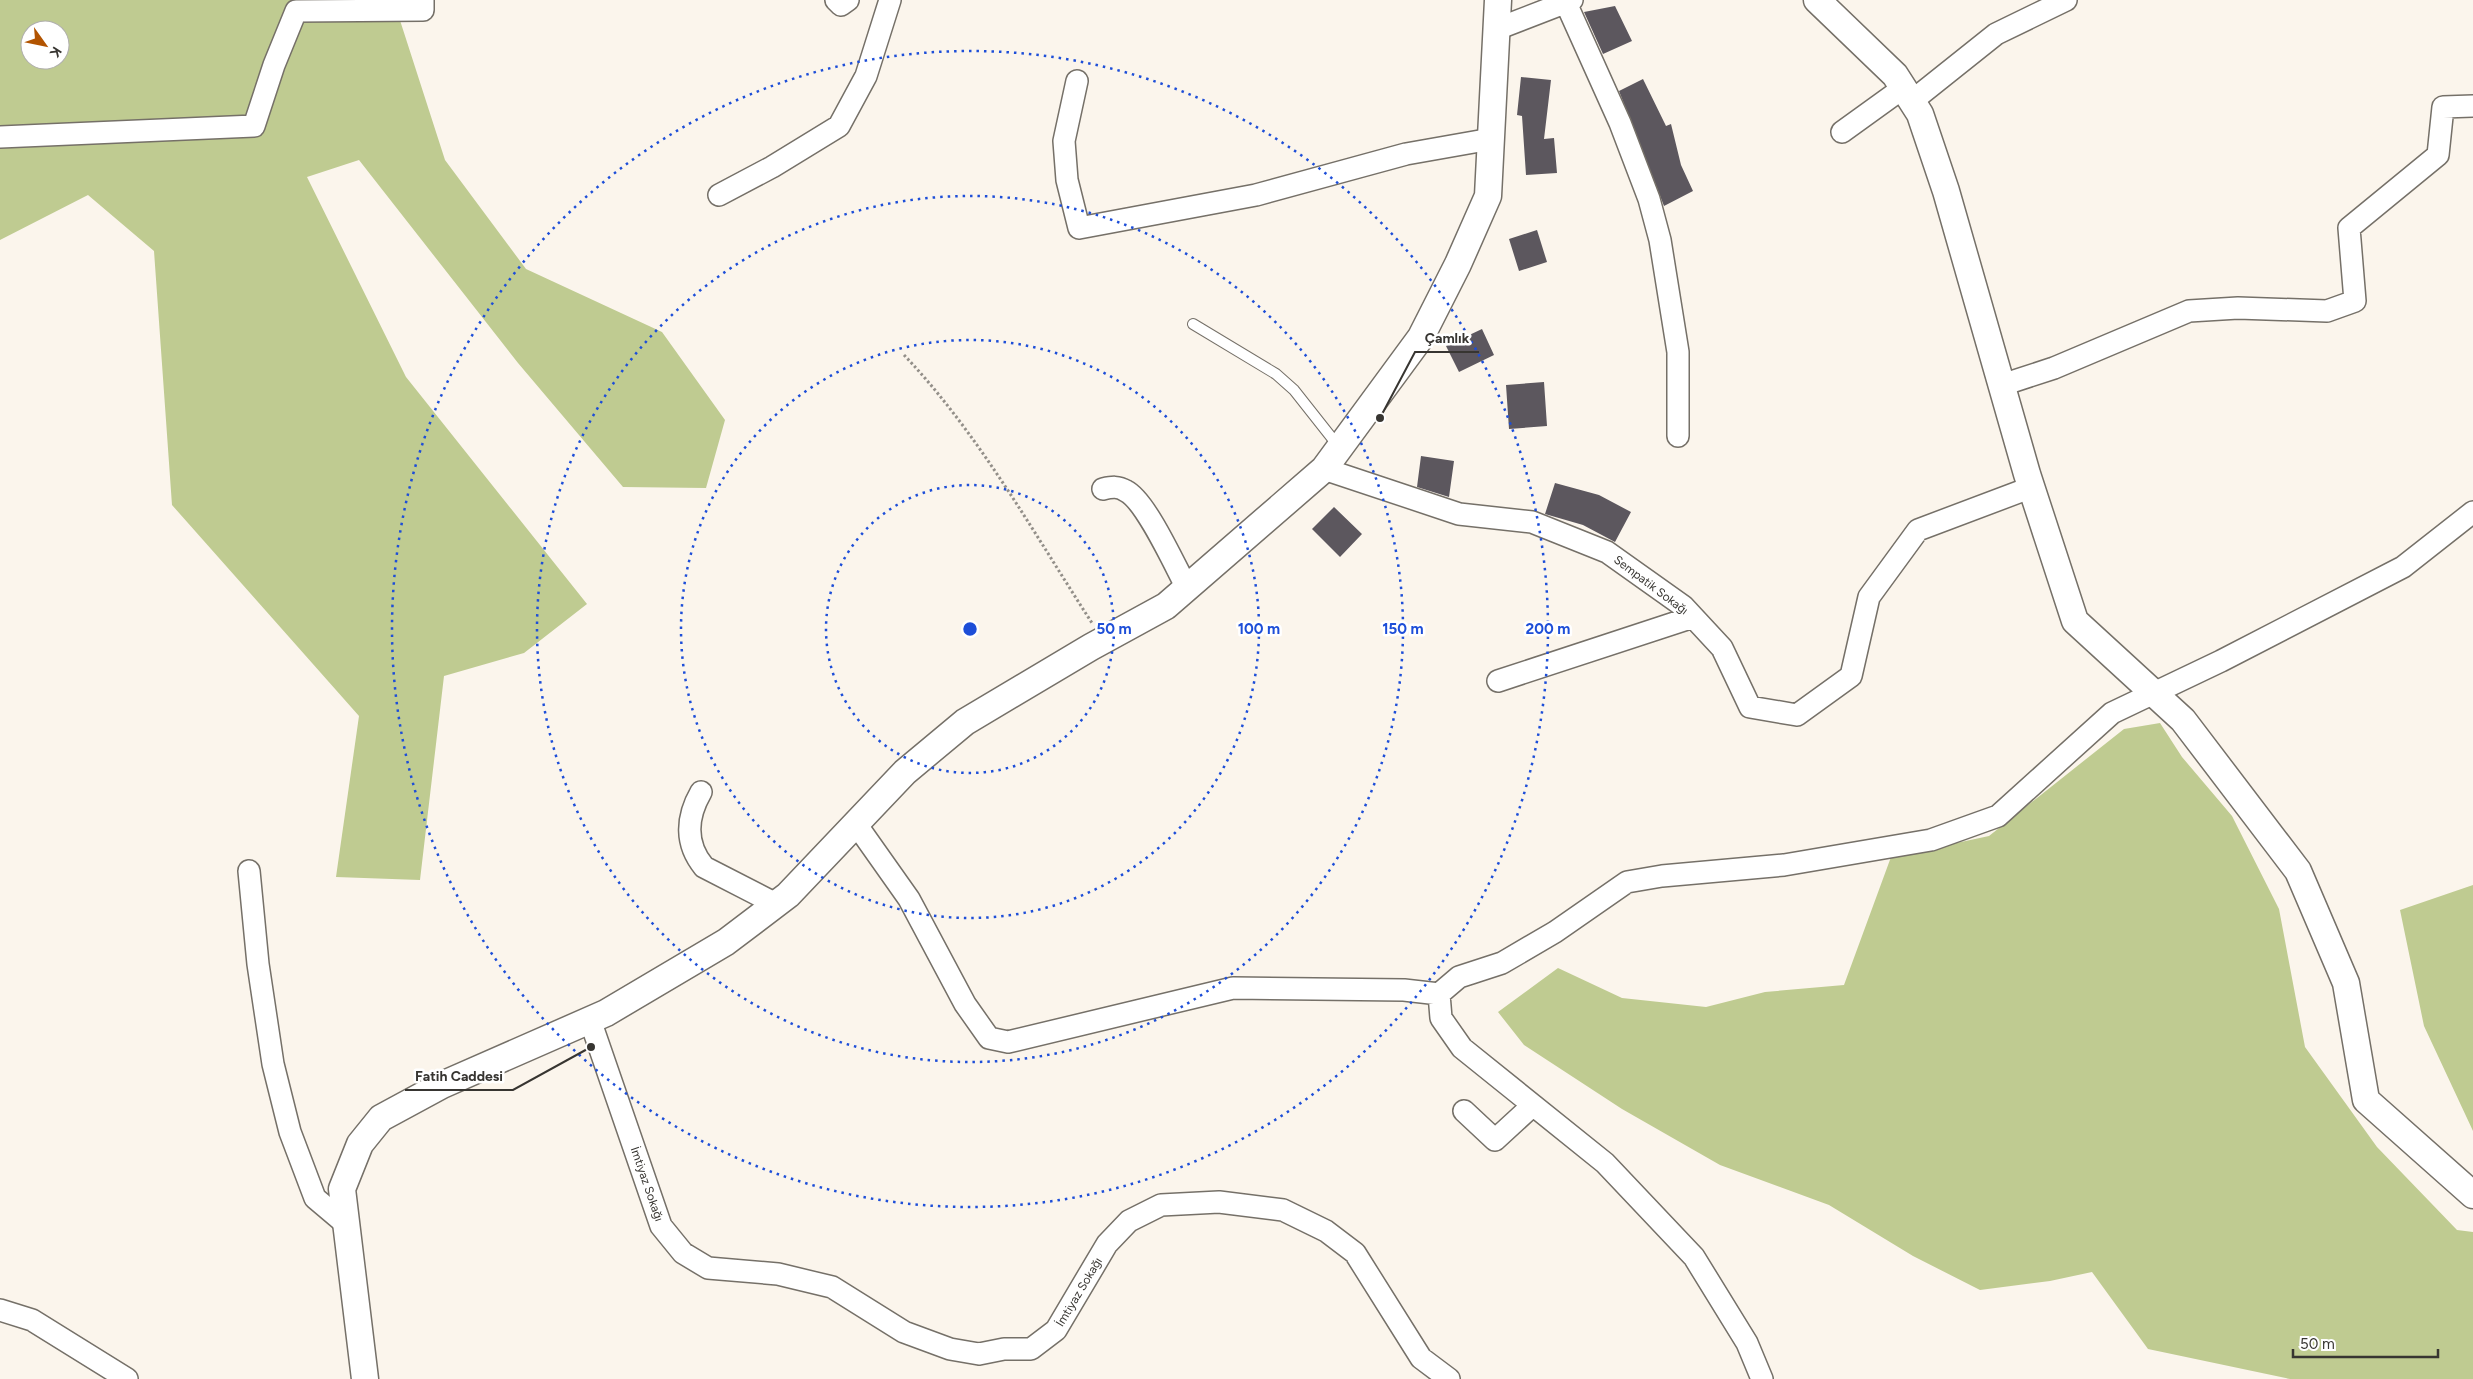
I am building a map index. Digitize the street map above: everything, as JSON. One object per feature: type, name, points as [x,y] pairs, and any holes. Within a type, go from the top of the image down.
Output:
[{"type":"street","points":[[0,136],[254,126],[274,64],[296,11],[423,10],[423,0]]},
{"type":"street","points":[[836,0],[840,5],[848,0]]},
{"type":"street","points":[[719,195],[772,168],[840,126],[866,76],[890,0]]},
{"type":"street","points":[[365,1379],[342,1190],[360,1144],[381,1118],[442,1086],[606,1013],[726,942],[788,895],[905,772],[965,722],[1103,640],[1166,606],[1324,469],[1421,337],[1458,264],[1488,196],[1498,0]]},
{"type":"street","points":[[1817,0],[1895,75],[1920,114],[1946,191],[2032,487],[2075,620],[2183,720],[2298,871],[2346,983],[2366,1100],[2473,1195]]},
{"type":"street","points":[[1842,132],[1907,95],[1996,34],[2066,0]]},
{"type":"street","points":[[1497,29],[1569,2],[1649,199],[1660,240],[1678,352],[1678,436]]},
{"type":"street","points":[[1077,81],[1064,141],[1067,180],[1079,228],[1256,194],[1406,154],[1491,139]]},
{"type":"street","points":[[2002,385],[2054,368],[2189,311],[2238,308],[2327,311],[2355,301],[2349,228],[2438,155],[2443,107],[2473,106]]},
{"type":"street","name":"Sempatik Sokağı","points":[[1324,469],[1459,514],[1532,522],[1607,552],[1683,606],[1722,648],[1750,707],[1798,715],[1851,676],[1869,597],[1918,530],[2032,487]]},
{"type":"street","points":[[1103,489],[1115,487],[1139,502],[1187,588]]},
{"type":"street","points":[[856,824],[909,899],[965,1004],[989,1038],[1008,1042],[1233,988],[1404,990],[1439,994],[1459,977],[1502,963],[1548,936],[1627,882],[1662,876],[1784,865],[1931,840],[1998,816],[2112,713],[2152,692],[2221,661],[2403,567],[2473,512]]},
{"type":"street","points":[[1498,682],[1693,617]]},
{"type":"street","points":[[701,792],[694,804],[688,838],[697,858],[704,867],[776,904]]},
{"type":"street","points":[[249,871],[258,964],[273,1064],[290,1132],[315,1198],[347,1225]]},
{"type":"street","points":[[1439,994],[1441,1018],[1462,1048],[1605,1163],[1694,1257],[1747,1343],[1762,1379]]},
{"type":"street","name":"İmtiyaz Sokağı","points":[[590,1020],[661,1226],[683,1252],[708,1268],[778,1274],[832,1287],[904,1332],[950,1349],[979,1354],[1004,1349],[1031,1349],[1056,1330],[1107,1244],[1130,1221],[1162,1205],[1219,1202],[1284,1210],[1326,1231],[1355,1253],[1421,1358],[1449,1379]]},
{"type":"street","points":[[1464,1111],[1495,1140],[1532,1106]]},
{"type":"street","points":[[0,1310],[32,1320],[127,1379]]},
{"type":"lane","points":[[1193,324],[1276,374],[1294,390],[1340,448]]},
{"type":"path","points":[[904,355],[936,388],[982,452],[1103,640]]},
{"type":"green space","points":[[0,0],[400,0],[397,11],[445,160],[526,269],[662,332],[725,420],[706,488],[623,487],[518,363],[359,160],[307,177],[406,377],[587,604],[524,653],[444,676],[420,880],[336,877],[359,716],[172,505],[154,251],[88,195],[0,240]]},
{"type":"green space","points":[[2160,723],[2182,757],[2232,816],[2279,909],[2305,1047],[2377,1147],[2457,1230],[2473,1232],[2473,1379],[2290,1379],[2148,1349],[2092,1272],[2050,1281],[1980,1290],[1913,1256],[1829,1205],[1720,1165],[1622,1109],[1524,1045],[1498,1012],[1558,968],[1622,998],[1706,1007],[1765,992],[1844,985],[1891,857],[1989,836],[2124,729]]},
{"type":"green space","points":[[2473,885],[2473,1131],[2424,1026],[2400,910]]},
{"type":"building","points":[[1615,6],[1632,41],[1603,54],[1584,12]]},
{"type":"building","points":[[1521,77],[1551,80],[1544,139],[1554,138],[1557,173],[1526,175],[1522,116],[1517,115]]},
{"type":"building","points":[[1643,79],[1666,126],[1671,124],[1681,165],[1693,191],[1664,206],[1619,91]]},
{"type":"building","points":[[1537,230],[1547,262],[1519,271],[1509,239]]},
{"type":"building","points":[[1482,329],[1494,355],[1459,372],[1446,346]]},
{"type":"building","points":[[1544,382],[1547,426],[1509,429],[1506,385]]},
{"type":"building","points":[[1421,456],[1454,461],[1449,497],[1417,487]]},
{"type":"building","points":[[1555,483],[1599,495],[1631,512],[1615,542],[1583,525],[1545,514]]},
{"type":"building","points":[[1334,507],[1362,534],[1340,557],[1312,529]]},
{"type":"place","name":"Çamlık","points":[[1380,418]]},
{"type":"place","name":"Fatih Caddesi","points":[[591,1047]]}]
